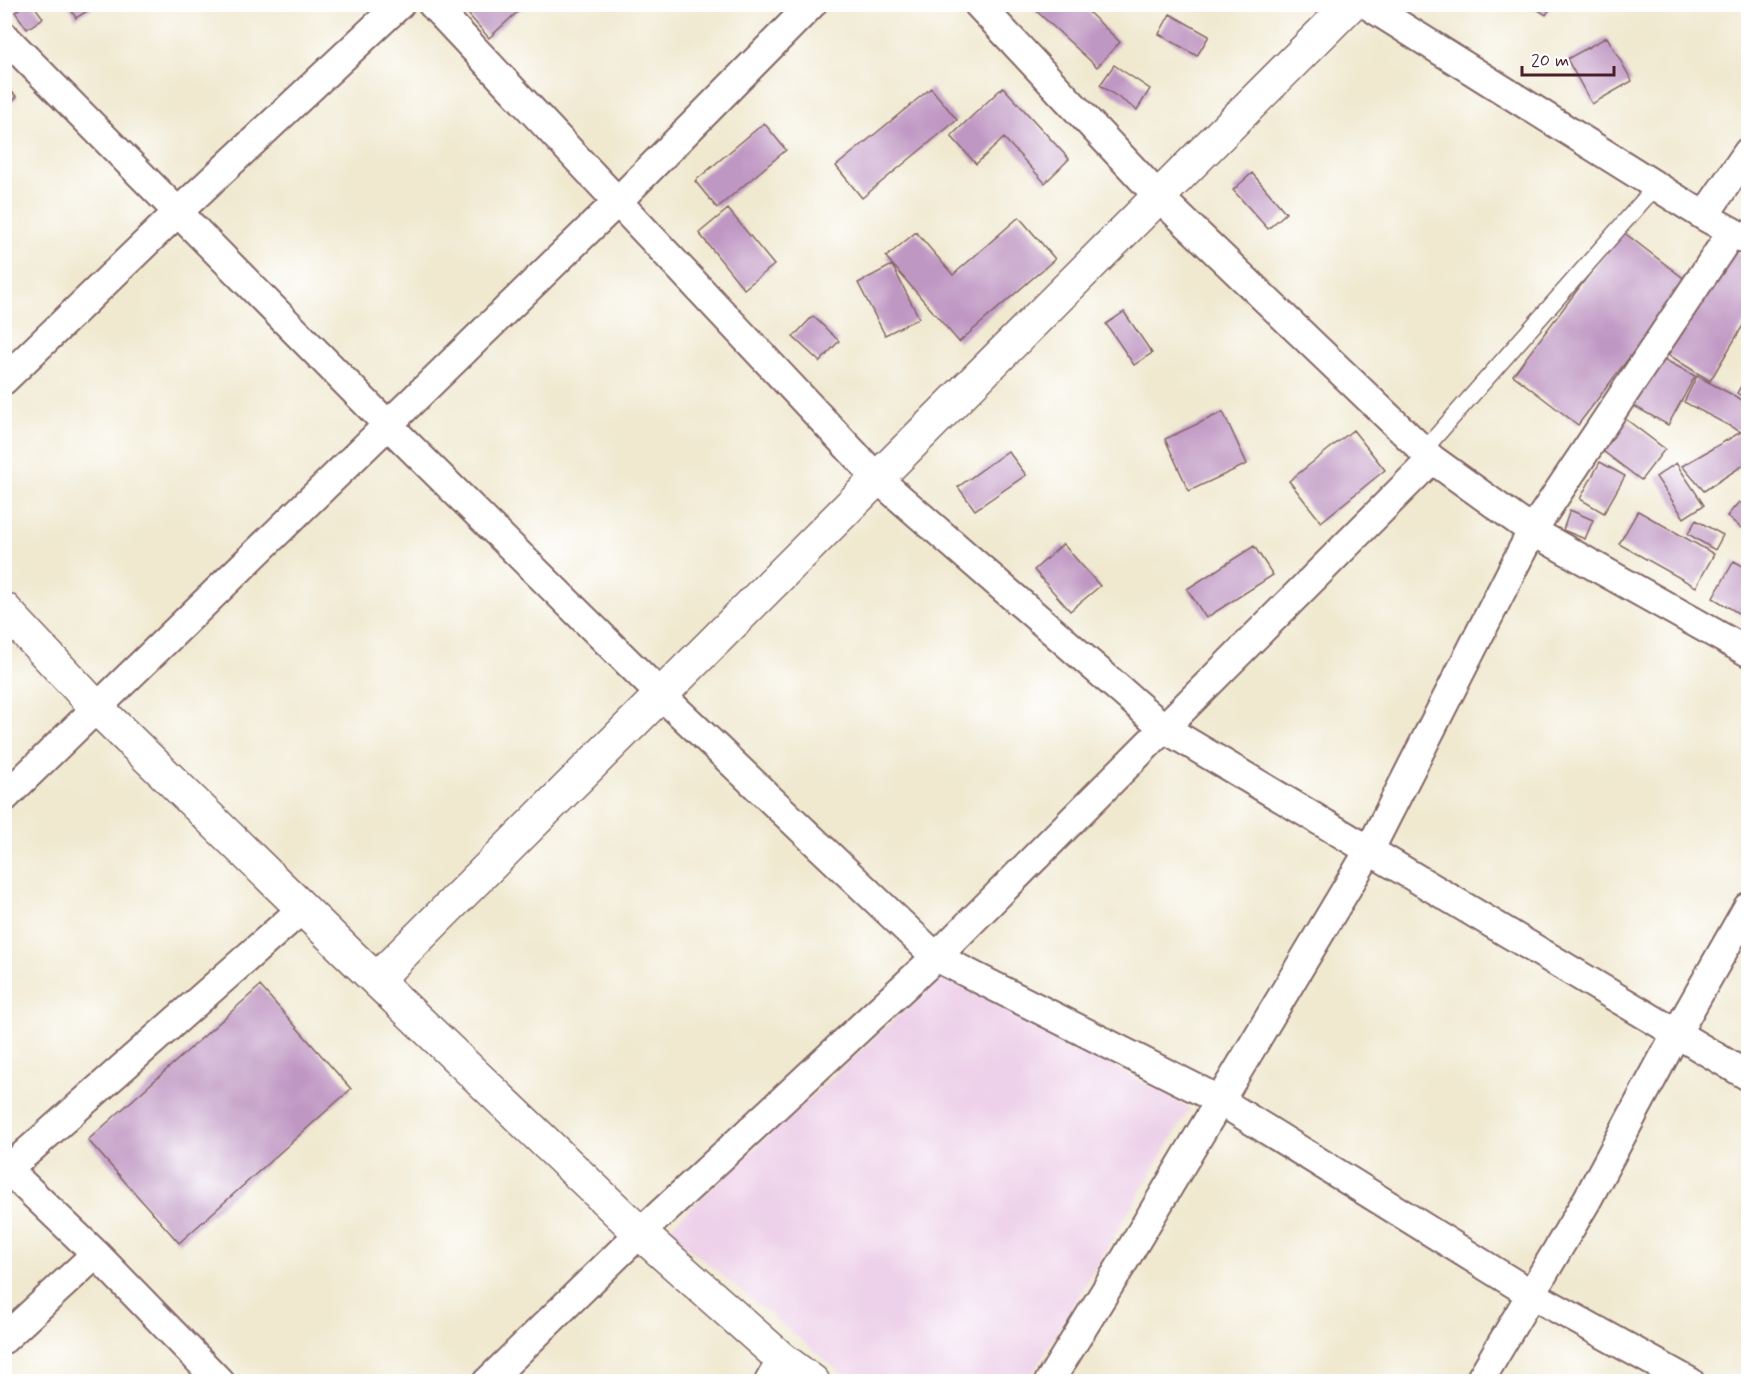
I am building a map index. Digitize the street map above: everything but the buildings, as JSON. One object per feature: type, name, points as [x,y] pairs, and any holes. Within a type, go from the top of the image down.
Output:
[{"type":"street","points":[[4,380],[179,211],[400,4]]},
{"type":"street","points":[[432,4],[878,478],[1164,728],[1749,1076]]},
{"type":"street","points":[[4,798],[618,201],[812,4]]},
{"type":"street","points":[[978,4],[1159,197],[1427,455],[1532,531],[1749,652]]},
{"type":"street","points":[[376,980],[1351,4]]},
{"type":"street","points":[[1049,1382],[1368,851],[1532,531],[1740,236],[1704,216],[1366,4]]},
{"type":"street","points":[[4,36],[387,424],[661,695],[936,957],[1220,1100],[1531,1294],[1690,1382]]},
{"type":"street","points":[[1704,216],[1749,152]]},
{"type":"street","points":[[486,1382],[639,1233],[936,957],[1164,728],[1427,455]]},
{"type":"street","points":[[4,609],[97,708],[639,1233],[776,1370],[813,1382]]},
{"type":"street","points":[[1479,1382],[1587,1200],[1676,1034],[1749,907]]},
{"type":"street","points":[[220,1382],[96,1254],[6,1168],[302,909]]},
{"type":"street","points":[[4,1339],[96,1254]]},
{"type":"lane","points":[[1427,455],[1656,186]]},
{"type":"shaded area","points":[[944,974],[1190,1108],[1028,1381],[851,1381],[667,1230]]}]
